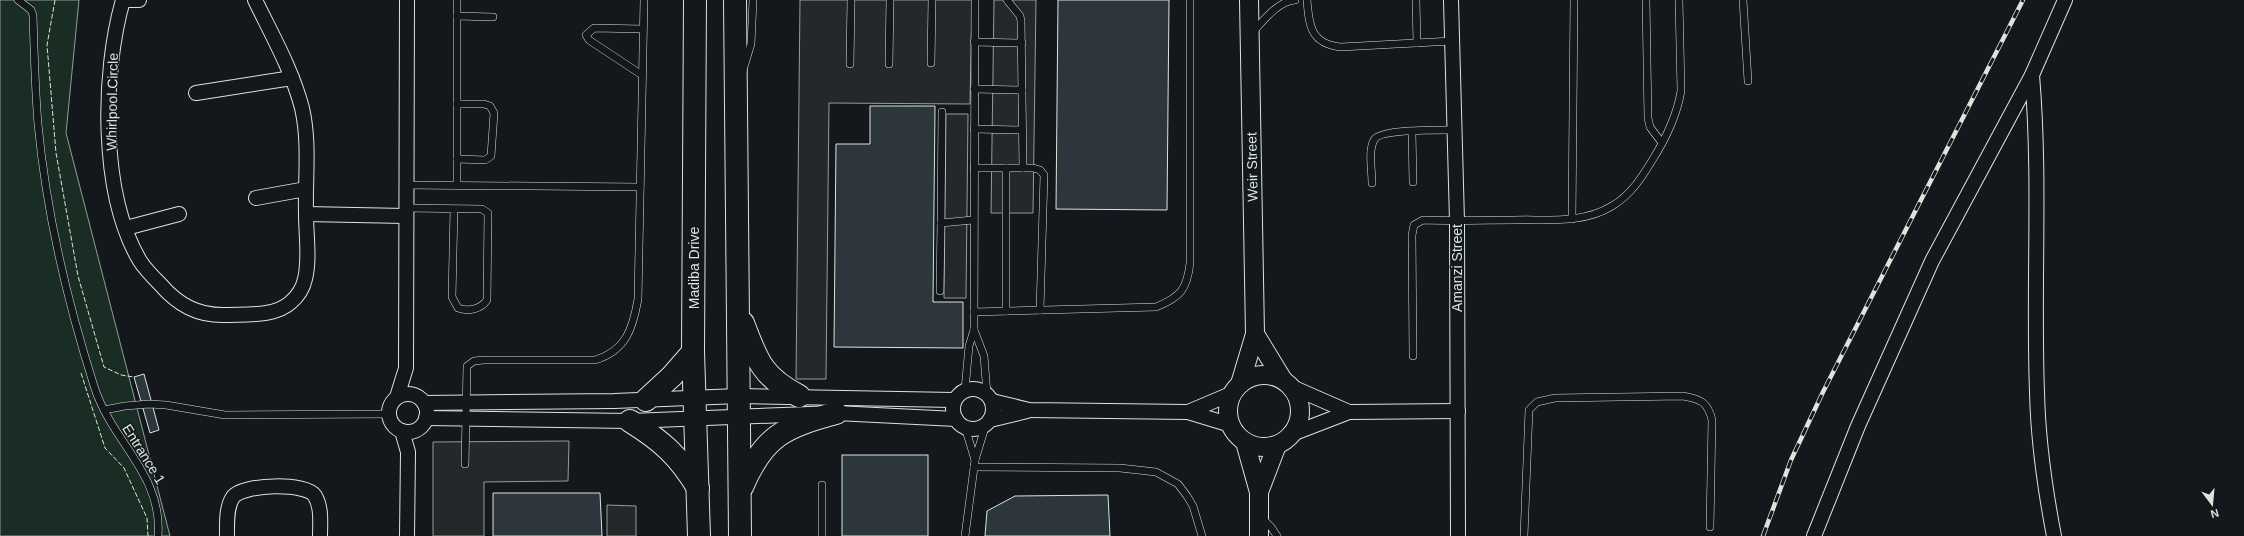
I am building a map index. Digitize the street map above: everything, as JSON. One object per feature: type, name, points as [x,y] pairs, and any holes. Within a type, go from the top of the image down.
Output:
[{"type":"main road","name":"Madiba Drive","points":[[695,0],[693,352],[699,491],[699,536]]},
{"type":"main road","points":[[735,0],[740,536]]},
{"type":"main road","points":[[738,311],[751,344],[766,372],[776,383],[799,396]]},
{"type":"main road","points":[[646,400],[672,376],[693,352]]},
{"type":"main road","points":[[740,492],[749,470],[777,434],[800,423],[836,413]]},
{"type":"main road","points":[[630,421],[668,446],[686,469],[699,491]]},
{"type":"street","name":"Whirlpool Circle","points":[[123,0],[114,35],[109,134],[114,182],[126,228],[140,261],[170,296],[191,310],[208,315],[256,314],[282,308],[290,303],[301,290],[306,279],[307,161],[305,125],[292,78],[255,0]]},
{"type":"street","points":[[127,0],[139,0]]},
{"type":"street","points":[[398,397],[406,368],[405,212],[407,0]]},
{"type":"street","name":"Weir Street","points":[[1236,389],[1254,334],[1250,0]]},
{"type":"street","name":"Amanzi Street","points":[[1451,0],[1457,221],[1458,536]]},
{"type":"street","points":[[1814,536],[1858,426],[1932,261],[2032,75],[2065,0]]},
{"type":"street","points":[[2032,75],[2038,143],[2035,240],[2037,393],[2046,489],[2054,536]]},
{"type":"street","points":[[196,93],[292,78]]},
{"type":"street","points":[[256,198],[306,189]]},
{"type":"street","points":[[306,214],[405,212]]},
{"type":"street","points":[[126,228],[179,214]]},
{"type":"street","points":[[1254,334],[1300,406],[1300,416],[1292,434]]},
{"type":"street","points":[[406,368],[427,412],[426,418]]},
{"type":"street","points":[[1188,412],[1236,389],[1250,378],[1261,375],[1272,376],[1349,412]]},
{"type":"street","points":[[961,423],[953,410],[954,400],[965,390],[977,388],[990,397],[1029,410]]},
{"type":"street","points":[[1236,389],[1228,409],[1231,426],[1236,434],[1245,442],[1255,446],[1266,447],[1277,445],[1292,434],[1349,412],[1458,411]]},
{"type":"street","points":[[409,430],[392,424],[389,414],[391,404],[398,397],[407,394],[420,399],[467,402],[646,400],[739,396],[954,400]]},
{"type":"street","points":[[988,422],[994,411],[990,397]]},
{"type":"street","points":[[409,430],[426,418],[630,421],[836,413],[961,423],[976,429],[988,422],[1029,410],[1188,412],[1231,426]]},
{"type":"street","points":[[407,536],[409,430]]},
{"type":"street","points":[[1245,442],[1259,492],[1260,536]]},
{"type":"street","points":[[1259,492],[1277,445]]},
{"type":"street","points":[[227,536],[229,506],[233,497],[242,491],[296,487],[305,488],[315,496],[319,509],[320,536]]},
{"type":"lane","name":"Entrance 1","points":[[18,0],[31,10],[33,15],[38,125],[54,234],[90,373],[104,410],[154,494],[158,509],[158,536]]},
{"type":"lane","points":[[457,0],[457,186]]},
{"type":"lane","points":[[465,464],[467,366],[474,361],[595,360],[605,357],[624,340],[634,322],[638,299],[644,0]]},
{"type":"lane","points":[[736,80],[745,66],[750,50],[753,0]]},
{"type":"lane","points":[[850,64],[851,0]]},
{"type":"lane","points":[[889,64],[890,0]]},
{"type":"lane","points":[[931,63],[932,0]]},
{"type":"lane","points":[[965,390],[969,346],[974,330],[973,220],[975,0]]},
{"type":"lane","points":[[1007,0],[1020,16],[1022,43],[1023,168]]},
{"type":"lane","points":[[974,312],[1156,307],[1180,294],[1188,281],[1190,263],[1190,0]]},
{"type":"lane","points":[[1250,36],[1273,11],[1289,0],[1295,0]]},
{"type":"lane","points":[[1307,0],[1309,23],[1316,36],[1324,43],[1340,47],[1452,41]]},
{"type":"lane","points":[[1416,0],[1417,43]]},
{"type":"lane","points":[[1572,219],[1574,0]]},
{"type":"lane","points":[[1646,0],[1648,118],[1650,126],[1662,143]]},
{"type":"lane","points":[[1413,356],[1412,228],[1418,222],[1423,220],[1457,221],[1572,219],[1597,214],[1613,206],[1625,197],[1637,185],[1662,143],[1670,127],[1681,92],[1679,0]]},
{"type":"lane","points":[[1743,0],[1748,81]]},
{"type":"lane","points":[[457,16],[493,17]]},
{"type":"lane","points":[[642,76],[589,40],[586,34],[594,28],[643,29]]},
{"type":"lane","points":[[974,42],[1022,43]]},
{"type":"lane","points":[[974,89],[1022,90]]},
{"type":"lane","points":[[457,104],[484,104],[490,106],[494,113],[491,156],[485,160],[457,159]]},
{"type":"lane","points":[[940,291],[942,112]]},
{"type":"lane","points":[[974,129],[1022,130]]},
{"type":"lane","points":[[1372,183],[1372,146],[1375,138],[1391,132],[1454,130]]},
{"type":"lane","points":[[1412,132],[1413,182]]},
{"type":"lane","points":[[974,168],[1023,168],[1040,170],[1044,179],[1040,310]]},
{"type":"lane","points":[[1006,168],[1006,311]]},
{"type":"lane","points":[[406,185],[640,187]]},
{"type":"lane","points":[[405,212],[454,209],[482,209],[487,212],[489,216],[488,300],[478,308],[472,310],[458,308],[452,297],[454,209]]},
{"type":"lane","points":[[941,223],[973,220]]},
{"type":"lane","points":[[974,330],[984,356],[990,397]]},
{"type":"lane","points":[[1524,536],[1529,410],[1537,402],[1555,398],[1683,396],[1704,402],[1710,408],[1712,420],[1710,527]]},
{"type":"lane","points":[[104,410],[149,404],[166,405],[226,416],[389,414]]},
{"type":"lane","points":[[965,536],[974,464],[988,422]]},
{"type":"lane","points":[[961,423],[974,464]]},
{"type":"lane","points":[[974,464],[1120,468],[1156,472],[1178,484],[1193,506],[1202,536]]},
{"type":"lane","points":[[822,485],[822,536]]},
{"type":"lane","points":[[1259,516],[1271,527],[1277,536]]},
{"type":"green space","points":[[0,0],[79,0],[66,133],[170,536],[0,536]]},
{"type":"shaded area","points":[[800,0],[972,0],[970,104],[829,103],[826,379],[796,379]]},
{"type":"shaded area","points":[[994,0],[1036,0],[1033,213],[991,213]]},
{"type":"shaded area","points":[[946,114],[968,114],[966,298],[944,298]]},
{"type":"shaded area","points":[[569,441],[568,481],[484,482],[484,536],[433,536],[433,442]]},
{"type":"shaded area","points":[[607,505],[636,506],[636,536],[607,536]]},
{"type":"building","points":[[1058,0],[1169,0],[1167,210],[1056,209]]},
{"type":"building","points":[[870,106],[935,106],[933,302],[963,302],[963,348],[834,347],[836,144],[870,144]]},
{"type":"building","points":[[144,374],[159,430],[150,433],[134,377]]},
{"type":"building","points":[[842,455],[928,455],[928,536],[842,536]]},
{"type":"building","points":[[493,493],[600,493],[602,536],[493,536]]},
{"type":"building","points":[[1108,495],[1110,536],[985,536],[987,511],[1015,496]]},
{"type":"railway","points":[[1763,536],[1791,460],[1823,392],[2023,0]]},
{"type":"fence","points":[[55,0],[47,45],[56,153],[78,276],[104,367],[121,375],[134,377]]},
{"type":"fence","points":[[81,373],[105,448],[124,468],[147,518],[148,536]]}]
